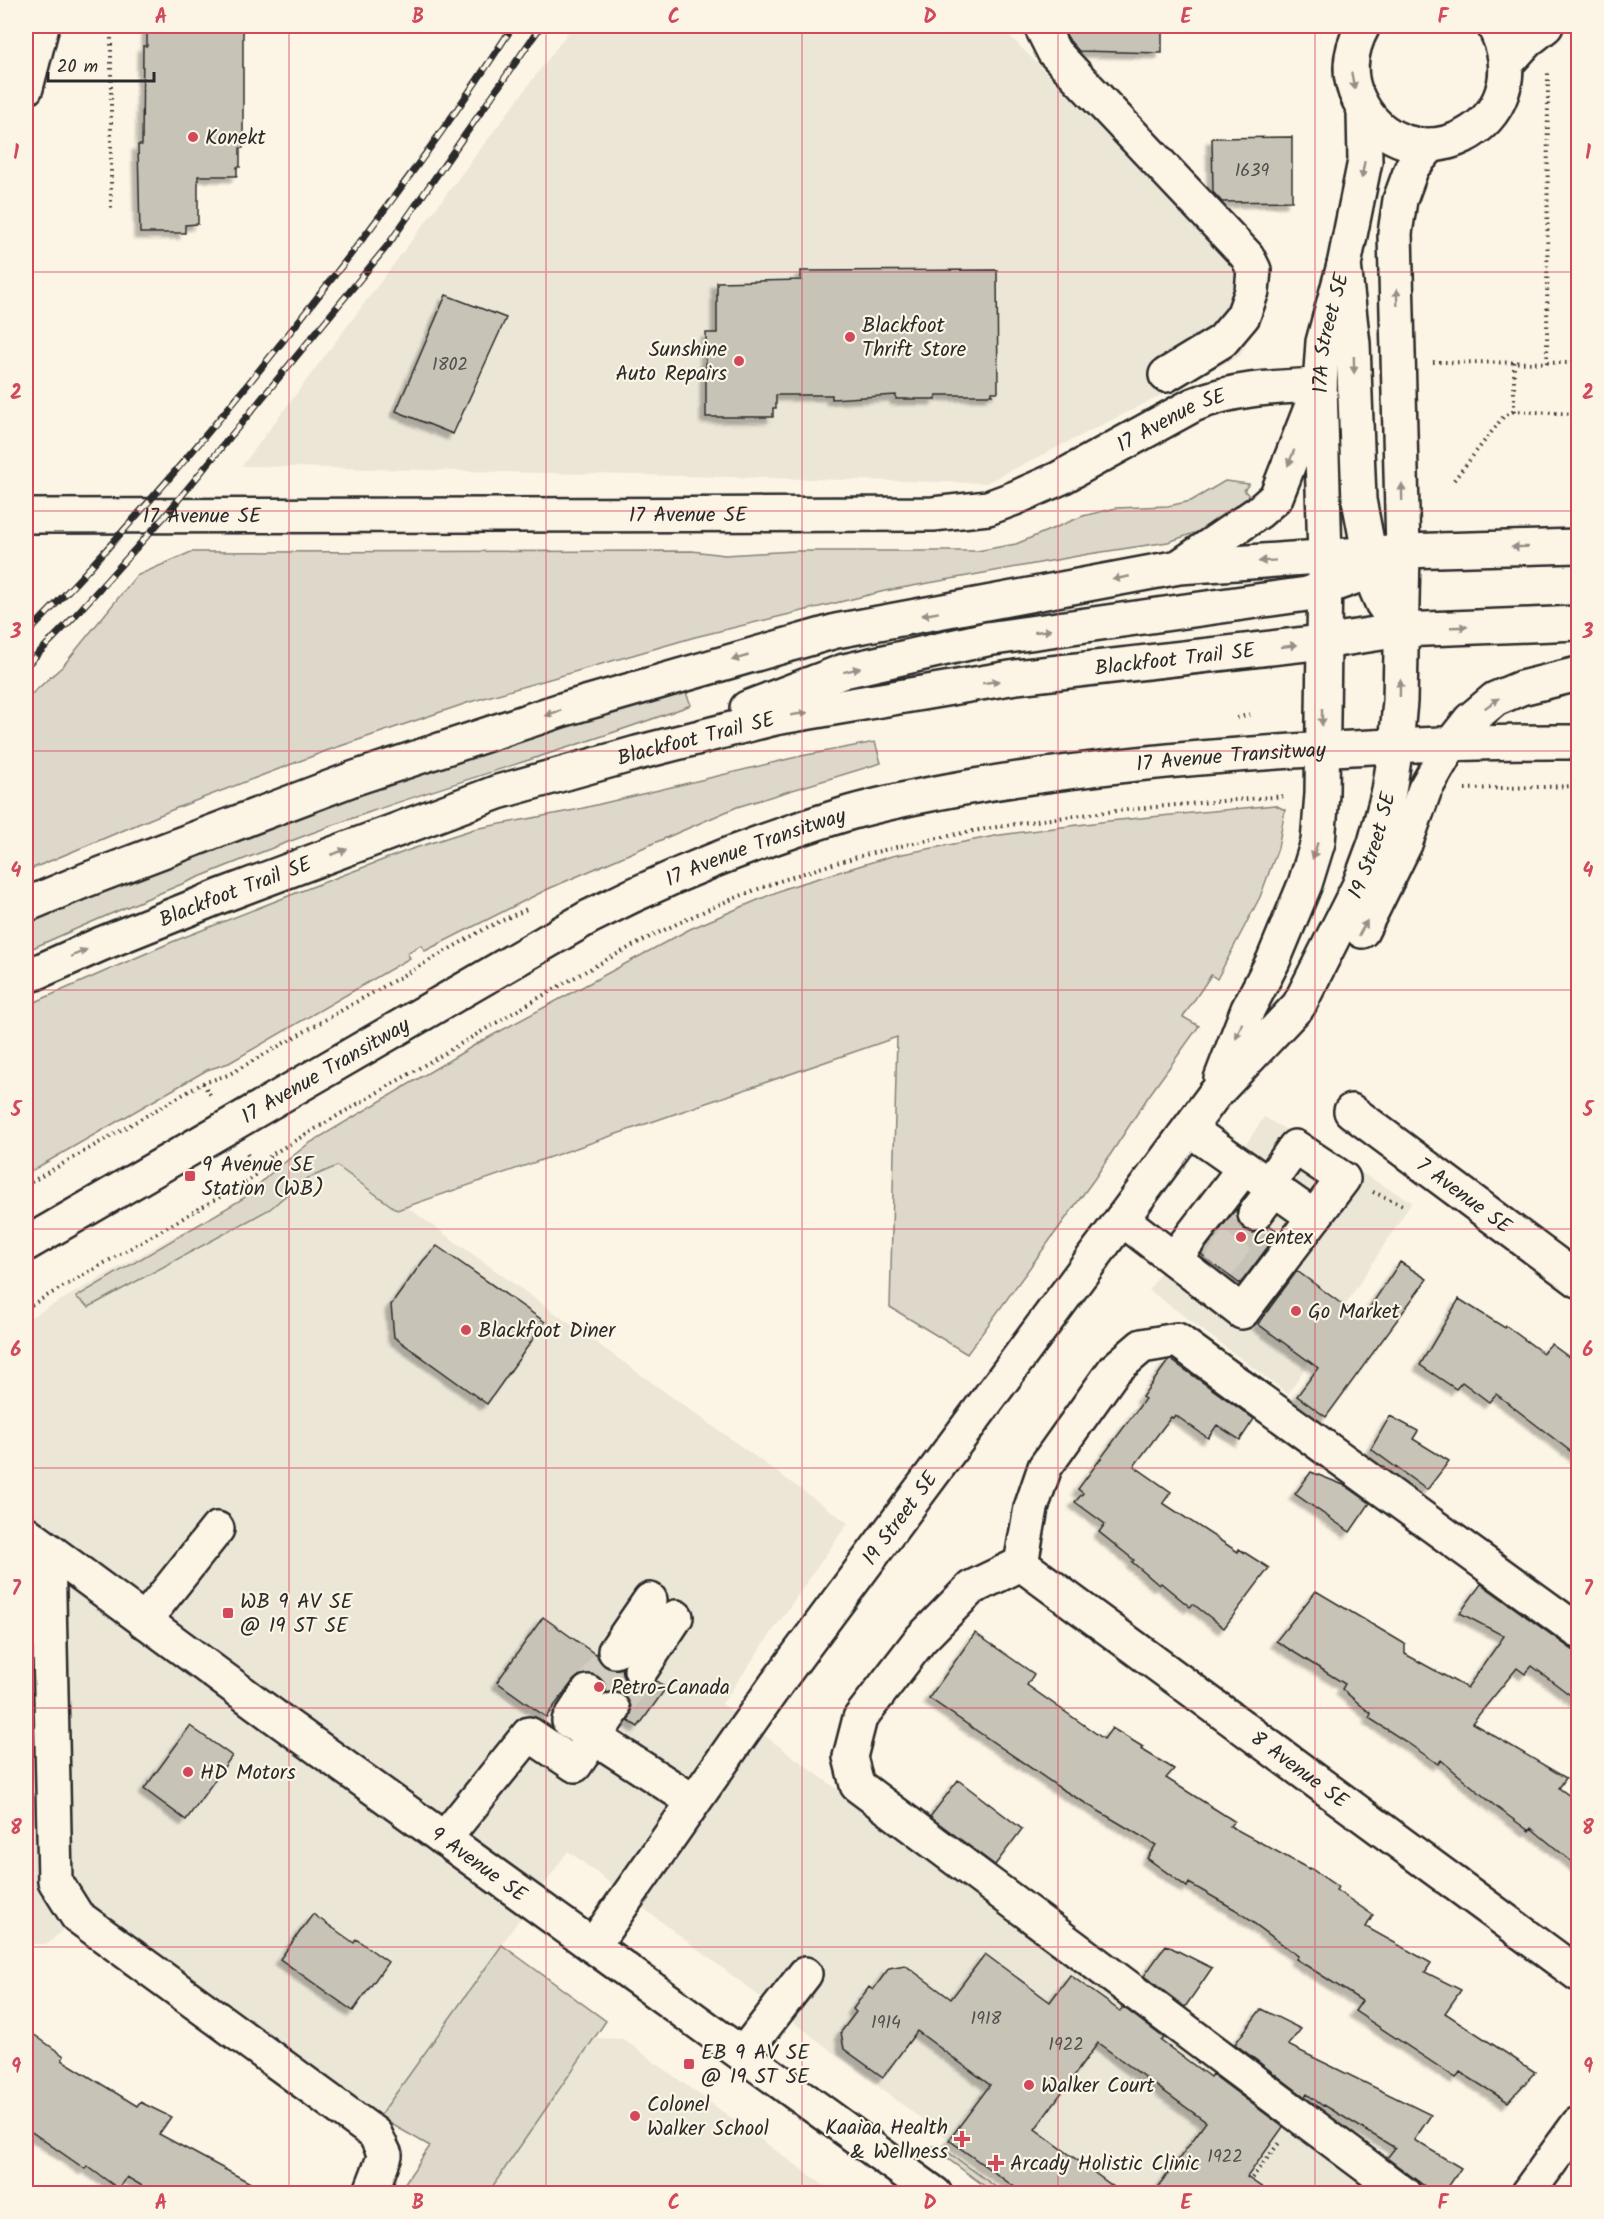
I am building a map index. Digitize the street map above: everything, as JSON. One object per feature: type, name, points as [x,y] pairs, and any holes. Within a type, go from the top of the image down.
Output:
[{"type":"main road","points":[[26,88],[42,26]]},
{"type":"main road","points":[[1041,26],[1054,52],[1247,256],[1254,270],[1252,291],[1244,316],[1222,341],[1166,375]]},
{"type":"main road","points":[[1363,26],[1351,57],[1351,76],[1364,111],[1374,123],[1400,140],[1431,145],[1452,142],[1470,133],[1486,120],[1498,103],[1505,84],[1507,63],[1502,41],[1494,26]]},
{"type":"main road","points":[[1507,63],[1546,26]]},
{"type":"main road","name":"17A Street SE","points":[[1325,572],[1320,385],[1323,342],[1344,265],[1365,161],[1364,111]]},
{"type":"main road","points":[[1403,550],[1395,233],[1400,200],[1412,167],[1431,145]]},
{"type":"main road","points":[[1344,265],[1353,344],[1359,500],[1376,589],[1382,603],[1401,630],[1578,623]]},
{"type":"main road","points":[[1179,567],[1259,512],[1276,497],[1320,385]]},
{"type":"main road","name":"17 Avenue SE","points":[[26,516],[944,513],[988,508],[1015,498],[1060,478],[1193,405],[1215,396],[1266,388],[1320,385]]},
{"type":"main road","points":[[26,905],[96,876],[356,778],[561,710],[836,631],[1179,567],[1325,572],[1403,550],[1578,546]]},
{"type":"main road","name":"19 Street SE","points":[[593,1946],[777,1683],[1214,1095],[1299,1005],[1359,886],[1384,811],[1396,746],[1400,701],[1403,550]]},
{"type":"main road","points":[[600,763],[844,672],[987,639],[1307,594],[1325,572]]},
{"type":"main road","name":"19 Street SE","points":[[1214,1095],[1248,1009],[1273,961],[1288,925],[1318,842],[1322,794],[1325,572]]},
{"type":"main road","name":"Blackfoot Trail SE","points":[[26,977],[221,896],[498,792],[775,718],[1016,677],[1323,642],[1401,630]]},
{"type":"main road","points":[[1299,1005],[1338,966],[1362,932],[1405,844],[1425,789],[1451,744],[1470,720],[1495,699],[1541,682],[1578,674]]},
{"type":"main road","name":"17 Avenue Transitway","points":[[26,1244],[590,917],[643,890],[728,854],[851,813],[924,795],[1022,778],[1212,756],[1396,746],[1578,742]]},
{"type":"main road","name":"7 Avenue SE","points":[[1351,1111],[1578,1280]]},
{"type":"main road","points":[[1189,1129],[1260,1189],[1314,1217]]},
{"type":"main road","points":[[1122,1219],[1174,1260],[1211,1275],[1242,1312],[1343,1179],[1295,1148],[1260,1189],[1174,1260]]},
{"type":"main road","points":[[1404,2193],[857,1785],[850,1757],[860,1718],[920,1640],[971,1588],[1022,1564],[1031,1508],[1045,1467],[1114,1370],[1142,1346],[1177,1340],[1578,1631]]},
{"type":"main road","points":[[144,1621],[217,1529]]},
{"type":"main road","points":[[37,1542],[55,1881],[77,1916],[375,2134],[385,2154],[370,2193]]},
{"type":"main road","name":"9 Avenue SE","points":[[37,1542],[935,2193]]},
{"type":"main road","name":"8 Avenue SE","points":[[1022,1564],[1578,1974]]},
{"type":"main road","points":[[628,1660],[663,1609]]},
{"type":"main road","points":[[601,1701],[568,1721],[693,1801]]},
{"type":"main road","points":[[444,1839],[528,1734],[575,1765],[595,1738]]},
{"type":"main road","points":[[743,2054],[806,1974]]},
{"type":"main road","points":[[1527,2193],[1578,2124]]},
{"type":"path","points":[[111,26],[111,208]]},
{"type":"path","points":[[1547,363],[1546,80],[1548,68]]},
{"type":"path","points":[[1426,362],[1574,363]]},
{"type":"path","points":[[1514,362],[1514,411]]},
{"type":"path","points":[[1454,480],[1504,416],[1514,411],[1576,414]]},
{"type":"path","points":[[1460,789],[1578,786]]},
{"type":"path","points":[[26,1308],[253,1178],[271,1155],[570,979],[688,918],[787,878],[876,851],[927,840],[1017,823],[1129,809],[1290,795]]},
{"type":"path","points":[[1252,2178],[1300,2116]]},
{"type":"shaded area","points":[[573,26],[1000,26],[1242,271],[1273,283],[1240,356],[986,483],[242,466]]},
{"type":"shaded area","points":[[1225,481],[1249,484],[1244,490],[1250,497],[1212,527],[1168,542],[885,591],[695,637],[470,702],[326,751],[179,807],[26,871],[26,699],[63,666],[136,576],[191,552],[692,551],[725,555],[795,551],[977,551],[1016,544],[1083,516],[1116,508],[1168,506],[1191,501]]},
{"type":"shaded area","points":[[684,688],[691,705],[324,829],[195,879],[26,951],[26,923],[126,881],[360,791]]},
{"type":"shaded area","points":[[875,742],[881,763],[737,807],[548,889],[425,951],[421,945],[407,953],[410,958],[229,1063],[207,1070],[26,1174],[26,1006],[172,942],[296,893],[409,850],[474,829],[575,810],[801,756]]},
{"type":"shaded area","points":[[1275,805],[1285,810],[1278,848],[1260,897],[1217,979],[1211,975],[1183,1017],[1199,1026],[1148,1097],[1095,1178],[967,1354],[890,1307],[897,1037],[397,1210],[337,1166],[304,1180],[270,1209],[89,1307],[76,1297],[244,1198],[308,1144],[480,1042],[690,929],[786,888],[892,856],[1000,835],[1109,821]]},
{"type":"shaded area","points":[[1264,1117],[1412,1202],[1288,1394],[1149,1290]]},
{"type":"shaded area","points":[[344,1162],[848,1523],[722,1704],[1383,2193],[1023,2193],[949,2140],[568,1851],[379,2117],[78,1914],[48,1944],[26,1944],[26,1320],[181,1232],[314,1168]]},
{"type":"shaded area","points":[[502,1945],[606,2021],[488,2193],[398,2193],[430,2146],[379,2117]]},
{"type":"shaded area","name":"Colonel Walker School","points":[[595,2038],[623,2039],[834,2193],[488,2193]]},
{"type":"shaded area","points":[[932,2147],[949,2153],[1004,2193],[994,2193]]},
{"type":"building","name":"Konekt","points":[[147,26],[243,26],[243,148],[240,148],[240,167],[237,167],[237,176],[198,176],[198,224],[185,225],[185,233],[140,233],[138,145],[142,145],[143,46],[147,46]]},
{"type":"building","points":[[1065,26],[1162,26],[1162,53],[1079,51],[1065,33]]},
{"type":"building","points":[[1292,137],[1292,201],[1222,202],[1213,192],[1212,138]]},
{"type":"building","points":[[997,270],[998,392],[992,392],[992,395],[936,395],[936,399],[896,399],[896,395],[832,399],[832,395],[776,395],[773,417],[706,417],[706,333],[717,333],[717,282],[801,280],[801,271]]},
{"type":"building","points":[[446,295],[506,318],[453,434],[396,411]]},
{"type":"building","points":[[1239,1205],[1236,1212],[1238,1221],[1244,1229],[1253,1233],[1270,1226],[1279,1232],[1240,1284],[1201,1254]]},
{"type":"building","name":"Blackfoot Diner","points":[[437,1246],[545,1322],[487,1404],[394,1337],[391,1305],[423,1261]]},
{"type":"building","points":[[1400,1262],[1427,1279],[1326,1417],[1297,1396],[1318,1368],[1258,1324],[1297,1271],[1362,1319]]},
{"type":"building","points":[[1459,1299],[1505,1328],[1506,1326],[1543,1353],[1551,1344],[1578,1364],[1578,1457],[1496,1394],[1489,1402],[1462,1382],[1456,1389],[1420,1365]]},
{"type":"building","points":[[1171,1360],[1254,1419],[1240,1440],[1217,1425],[1208,1438],[1175,1415],[1171,1417],[1134,1466],[1171,1492],[1163,1503],[1238,1552],[1239,1549],[1269,1568],[1224,1628],[1193,1604],[1190,1607],[1161,1583],[1159,1585],[1132,1562],[1134,1560],[1099,1532],[1105,1524],[1075,1502],[1083,1493],[1078,1489],[1145,1399],[1142,1397]]},
{"type":"building","points":[[1390,1416],[1418,1431],[1413,1439],[1449,1461],[1427,1490],[1371,1449]]},
{"type":"building","points":[[1311,1472],[1346,1486],[1370,1503],[1350,1532],[1295,1494]]},
{"type":"building","points":[[1481,1584],[1578,1654],[1578,1701],[1532,1666],[1525,1674],[1517,1668],[1472,1723],[1566,1778],[1559,1788],[1578,1802],[1578,1867],[1531,1828],[1529,1831],[1495,1806],[1441,1760],[1438,1764],[1369,1718],[1371,1714],[1342,1689],[1345,1684],[1276,1641],[1316,1591],[1405,1644],[1405,1654],[1467,1688],[1504,1636],[1460,1613]]},
{"type":"building","points":[[543,1617],[595,1654],[597,1652],[598,1660],[605,1667],[613,1670],[622,1668],[624,1678],[631,1686],[639,1689],[649,1687],[656,1681],[666,1688],[638,1727],[628,1721],[632,1711],[630,1701],[615,1691],[607,1693],[604,1683],[598,1676],[590,1673],[580,1675],[573,1681],[546,1717],[497,1682]]},
{"type":"building","points":[[975,1633],[1034,1674],[1027,1685],[1104,1739],[1112,1728],[1143,1747],[1141,1749],[1174,1769],[1166,1778],[1234,1821],[1230,1826],[1310,1868],[1338,1887],[1336,1890],[1373,1915],[1366,1927],[1431,1963],[1425,1972],[1461,1990],[1445,2013],[1535,2072],[1508,2102],[1460,2072],[1456,2078],[1355,2011],[1362,2001],[1296,1959],[1298,1956],[1236,1910],[1189,1883],[1187,1887],[1147,1858],[1156,1845],[1060,1788],[929,1698]]},
{"type":"building","name":"HD Motors","points":[[190,1726],[232,1756],[186,1820],[144,1789]]},
{"type":"building","points":[[958,1780],[1022,1829],[995,1865],[930,1817]]},
{"type":"building","points":[[313,1914],[354,1943],[356,1939],[388,1962],[353,2011],[280,1959]]},
{"type":"building","points":[[1166,1945],[1212,1968],[1185,2007],[1144,1976]]},
{"type":"building","name":"Walker Court","points":[[985,1954],[1050,2002],[1070,1975],[1120,2011],[1123,2007],[1164,2038],[1161,2041],[1210,2077],[1212,2074],[1283,2127],[1247,2177],[1270,2193],[1154,2193],[1206,2122],[1098,2043],[1035,2129],[1122,2193],[1023,2193],[949,2140],[990,2085],[917,2031],[883,2077],[844,2049],[841,2032],[856,2012],[853,2009],[869,1987],[873,1990],[889,1968],[905,1965],[951,1999]]},
{"type":"building","points":[[1261,2009],[1301,2029],[1288,2045],[1431,2115],[1414,2140],[1461,2168],[1444,2193],[1434,2193],[1387,2158],[1395,2148],[1323,2106],[1307,2094],[1305,2097],[1235,2044]]},
{"type":"building","points":[[26,2029],[64,2056],[62,2060],[137,2106],[140,2102],[171,2117],[159,2134],[269,2193],[154,2193],[127,2177],[119,2189],[87,2166],[85,2169],[26,2128]]},
{"type":"tunnel","points":[[1218,1267],[1255,1214]]},
{"type":"tunnel","points":[[588,1692],[615,1651]]},
{"type":"tunnel","points":[[613,1710],[641,1670]]},
{"type":"railway","points":[[26,635],[164,485],[294,327],[407,179],[513,26]]},
{"type":"railway","points":[[26,666],[73,618],[165,516],[388,245],[541,26]]},
{"type":"place","name":"Konekt","points":[[193,137]]},
{"type":"place","name":"Blackfoot Thrift Store","points":[[850,337]]},
{"type":"place","name":"Sunshine Auto Repairs","points":[[739,361]]},
{"type":"place","name":"9 Avenue SE Station (WB)","points":[[190,1176]]},
{"type":"place","name":"Centex","points":[[1241,1237]]},
{"type":"place","name":"Go Market","points":[[1296,1311]]},
{"type":"place","name":"Blackfoot Diner","points":[[466,1330]]},
{"type":"place","name":"WB 9 AV SE @ 19 ST SE","points":[[228,1613]]},
{"type":"place","name":"Petro-Canada","points":[[599,1687]]},
{"type":"place","name":"HD Motors","points":[[188,1772]]},
{"type":"place","name":"EB 9 AV SE @ 19 ST SE","points":[[689,2064]]},
{"type":"place","name":"Walker Court","points":[[1029,2085]]},
{"type":"place","name":"Colonel Walker School","points":[[635,2116]]},
{"type":"place","name":"Kaaiaa Health & Wellness","points":[[962,2139]]},
{"type":"place","name":"Arcady Holistic Clinic","points":[[996,2163]]}]
